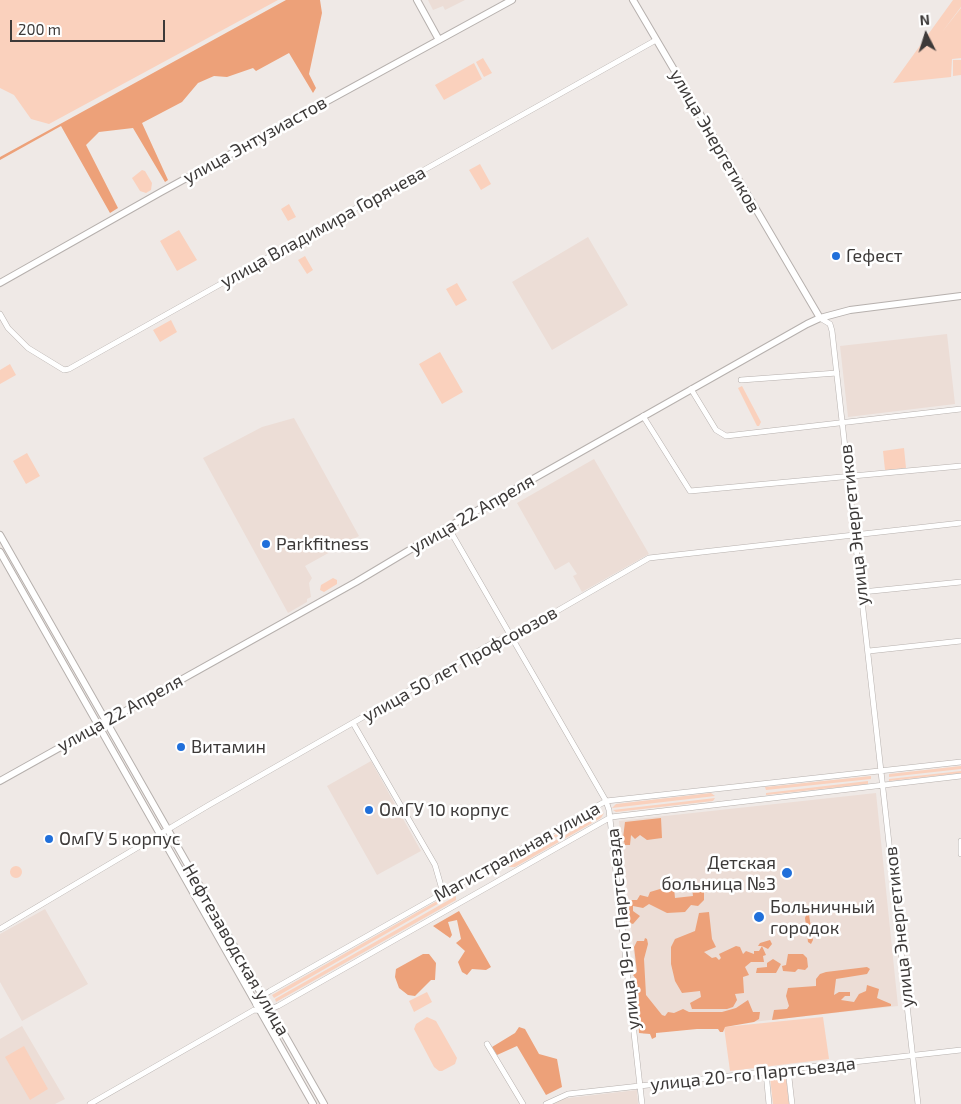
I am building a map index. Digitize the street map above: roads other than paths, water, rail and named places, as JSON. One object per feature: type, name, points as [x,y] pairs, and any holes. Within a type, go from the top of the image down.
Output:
[{"type":"main road","points":[[417,0],[439,40]]},
{"type":"main road","name":"улица Энтузиастов","points":[[0,283],[161,192],[512,0]]},
{"type":"main road","name":"улица Энергетиков","points":[[633,0],[820,318]]},
{"type":"main road","name":"улица 22 Апреля","points":[[0,781],[363,578],[448,526],[642,416],[820,318],[850,310],[961,296]]},
{"type":"main road","name":"Нефтезаводская улица","points":[[0,535],[324,1104]]},
{"type":"main road","name":"Нефтезаводская улица","points":[[0,552],[313,1104]]},
{"type":"main road","points":[[102,712],[116,715],[113,731]]},
{"type":"main road","points":[[88,731],[94,724],[94,718]]},
{"type":"main road","points":[[88,731],[96,730],[105,735]]},
{"type":"street","name":"улица Владимира Горячева","points":[[0,314],[8,328],[28,348],[64,370],[69,369],[656,40]]},
{"type":"street","name":"улица Энергетиков","points":[[820,318],[830,324],[832,331],[918,1104]]},
{"type":"street","points":[[740,380],[837,372]]},
{"type":"street","points":[[691,389],[716,430],[726,436],[843,424],[961,408]]},
{"type":"street","points":[[642,416],[690,491],[961,466]]},
{"type":"street","name":"улица 50 лет Профсоюзов","points":[[0,929],[353,723],[509,635],[517,634],[653,557],[961,523]]},
{"type":"street","name":"улица 19-го Партсъезда","points":[[448,526],[606,801],[611,817],[642,1104]]},
{"type":"street","points":[[862,592],[961,582]]},
{"type":"street","points":[[869,651],[961,641]]},
{"type":"street","points":[[353,723],[435,865],[443,893]]},
{"type":"street","name":"Магистральная улица","points":[[90,1104],[257,1008],[262,996],[606,801],[961,762]]},
{"type":"street","name":"Магистральная улица","points":[[257,1008],[270,1010],[611,817],[961,776]]},
{"type":"street","points":[[961,842],[961,854]]},
{"type":"street","points":[[487,1044],[524,1104]]},
{"type":"street","name":"улица 20-го Партсъезда","points":[[546,1104],[568,1094],[961,1050]]},
{"type":"street","points":[[788,1070],[792,1104]]},
{"type":"street","points":[[766,1072],[769,1104]]},
{"type":"place","name":"Гефест","points":[[836,256]]},
{"type":"place","name":"Parkfitness","points":[[266,544]]},
{"type":"place","name":"Витамин","points":[[181,747]]},
{"type":"place","name":"ОмГУ 10 корпус","points":[[369,810]]},
{"type":"place","name":"ОмГУ 5 корпус","points":[[49,839]]},
{"type":"place","name":"Детская больница №3","points":[[787,873]]},
{"type":"place","name":"Больничный городок","points":[[759,917]]}]
